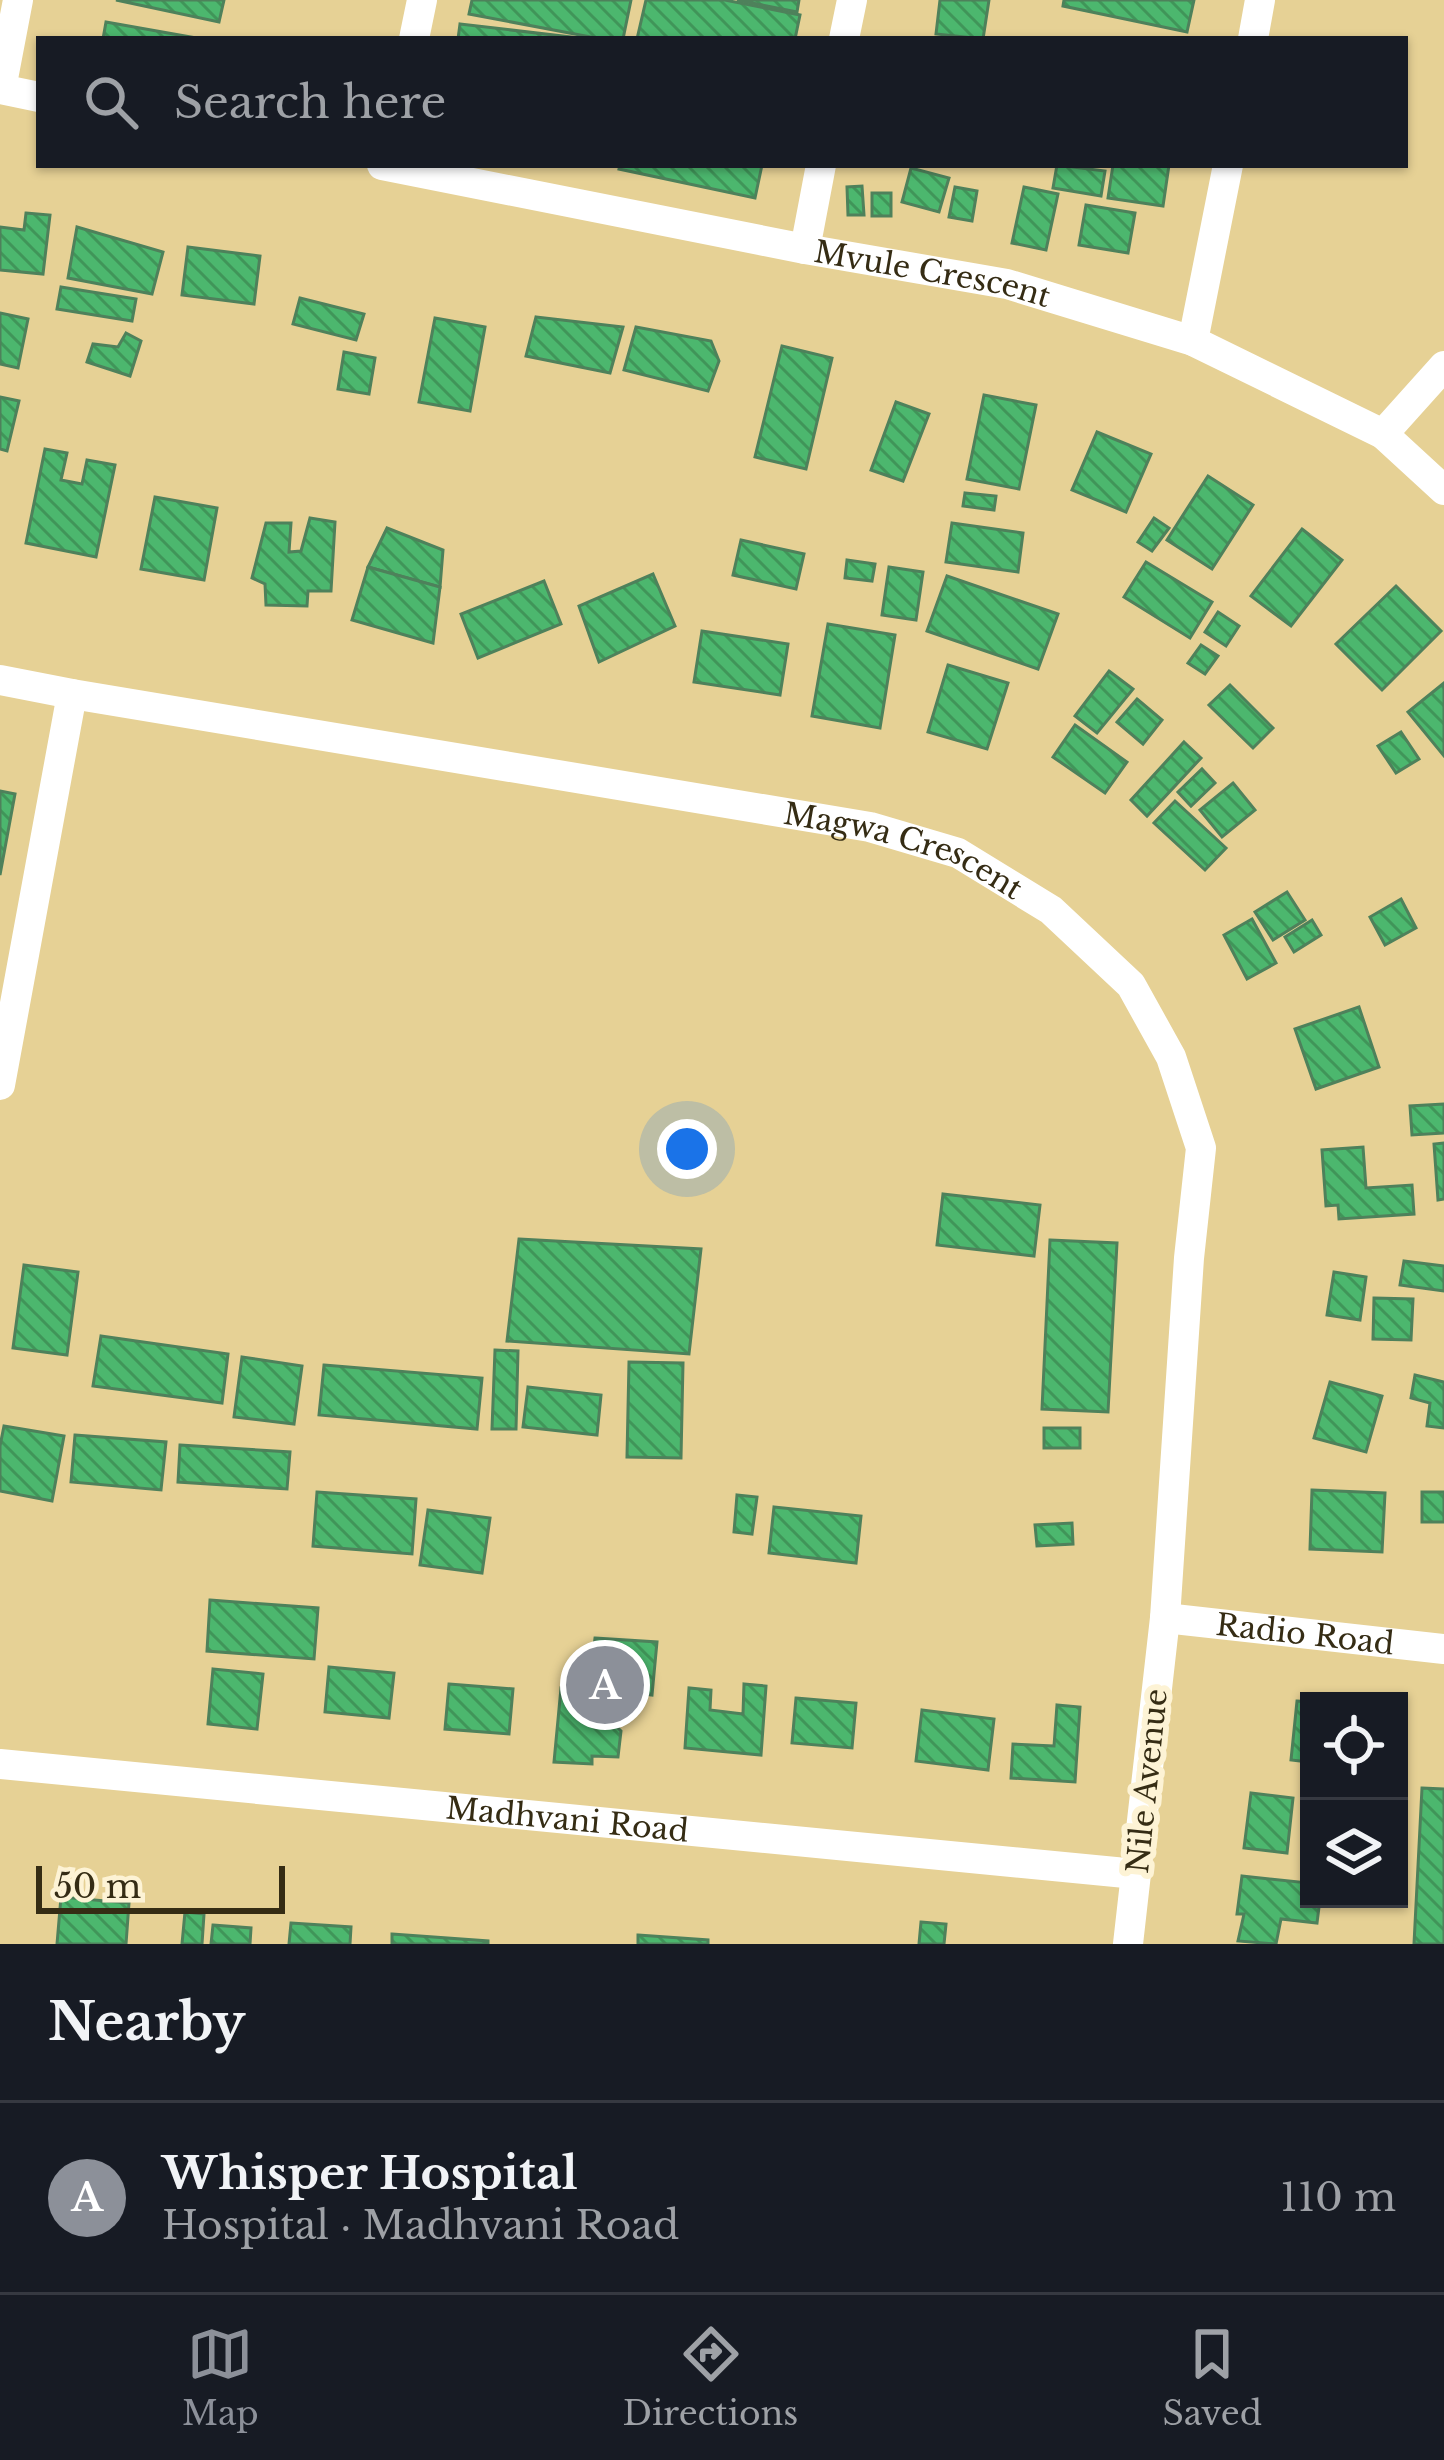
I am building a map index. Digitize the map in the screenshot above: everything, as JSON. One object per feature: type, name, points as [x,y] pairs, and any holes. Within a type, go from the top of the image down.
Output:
[{"type":"street","points":[[19,0],[0,89],[36,96]]},
{"type":"street","points":[[415,36],[422,0]]},
{"type":"street","points":[[845,36],[852,0]]},
{"type":"street","points":[[1253,36],[1260,0]]},
{"type":"street","name":"Mvule Crescent","points":[[401,168],[1007,284],[1193,341],[1383,434],[1444,490]]},
{"type":"street","points":[[805,249],[820,168]]},
{"type":"street","points":[[1193,341],[1227,168]]},
{"type":"street","points":[[1383,434],[1444,366]]},
{"type":"street","name":"Magwa Crescent","points":[[0,680],[870,827],[958,853],[1051,910],[1131,985],[1171,1057],[1201,1148],[1165,1618]]},
{"type":"street","points":[[0,1085],[72,694]]},
{"type":"street","name":"Radio Road","points":[[1165,1618],[1444,1649]]},
{"type":"street","name":"Nile Avenue","points":[[1129,1944],[1165,1618]]},
{"type":"street","name":"Madhvani Road","points":[[0,1764],[1136,1874]]},
{"type":"building","points":[[116,0],[224,0],[219,22]]},
{"type":"building","points":[[472,0],[631,0],[624,36],[585,36],[469,14]]},
{"type":"building","points":[[646,0],[725,0],[800,15],[796,36],[638,36]]},
{"type":"building","points":[[737,0],[799,0],[797,12]]},
{"type":"building","points":[[940,0],[989,0],[983,36],[936,34]]},
{"type":"building","points":[[1064,0],[1194,0],[1187,32],[1063,6]]},
{"type":"building","points":[[106,22],[185,36],[104,36]]},
{"type":"building","points":[[460,24],[562,36],[458,36]]},
{"type":"building","points":[[619,168],[761,168],[755,198]]},
{"type":"building","points":[[911,168],[949,178],[939,212],[902,202]]},
{"type":"building","points":[[1056,168],[1105,171],[1101,196],[1053,188]]},
{"type":"building","points":[[1113,168],[1169,168],[1163,206],[1108,198]]},
{"type":"building","points":[[862,186],[864,215],[848,215],[847,187]]},
{"type":"building","points":[[955,187],[977,191],[972,221],[949,217]]},
{"type":"building","points":[[1024,187],[1058,194],[1046,250],[1012,243]]},
{"type":"building","points":[[872,193],[891,193],[891,216],[872,216]]},
{"type":"building","points":[[1086,205],[1135,213],[1128,253],[1079,245]]},
{"type":"building","points":[[26,213],[50,215],[43,274],[0,270],[0,227],[24,230]]},
{"type":"building","points":[[77,227],[163,252],[152,294],[68,278]]},
{"type":"building","points":[[188,247],[260,256],[254,304],[182,295]]},
{"type":"building","points":[[61,287],[136,299],[132,321],[57,309]]},
{"type":"building","points":[[300,298],[364,314],[356,340],[293,324]]},
{"type":"building","points":[[0,313],[28,319],[18,368],[0,364]]},
{"type":"building","points":[[536,317],[623,327],[610,373],[526,356]]},
{"type":"building","points":[[435,318],[485,327],[470,411],[419,402]]},
{"type":"building","points":[[636,327],[711,341],[719,361],[708,391],[624,370]]},
{"type":"building","points":[[126,333],[141,341],[130,376],[87,362],[93,344],[118,347]]},
{"type":"building","points":[[782,346],[832,358],[806,469],[755,457]]},
{"type":"building","points":[[344,352],[375,358],[369,394],[338,389]]},
{"type":"building","points":[[984,395],[1036,405],[1019,489],[967,479]]},
{"type":"building","points":[[0,397],[19,401],[7,451],[0,449]]},
{"type":"building","points":[[896,402],[929,414],[903,481],[871,470]]},
{"type":"building","points":[[1097,432],[1151,454],[1126,512],[1072,490]]},
{"type":"building","points":[[45,449],[67,453],[61,480],[82,484],[87,460],[115,465],[96,557],[26,543]]},
{"type":"building","points":[[1208,476],[1253,505],[1212,569],[1167,540]]},
{"type":"building","points":[[965,493],[996,496],[994,510],[963,506]]},
{"type":"building","points":[[155,497],[217,508],[204,580],[141,569]]},
{"type":"building","points":[[310,518],[335,522],[331,591],[308,591],[307,606],[266,605],[265,584],[252,578],[266,523],[291,523],[289,552],[301,551]]},
{"type":"building","points":[[1154,518],[1169,528],[1152,551],[1138,542]]},
{"type":"building","points":[[952,523],[1023,533],[1018,572],[946,562]]},
{"type":"building","points":[[387,528],[443,550],[440,587],[368,567]]},
{"type":"building","points":[[1302,529],[1342,560],[1291,626],[1251,596]]},
{"type":"building","points":[[741,540],[804,554],[796,589],[733,575]]},
{"type":"building","points":[[847,560],[875,564],[872,581],[845,578]]},
{"type":"building","points":[[1146,562],[1212,602],[1190,638],[1124,597]]},
{"type":"building","points":[[368,567],[440,587],[433,643],[352,620]]},
{"type":"building","points":[[889,567],[923,572],[916,620],[882,615]]},
{"type":"building","points":[[653,574],[675,626],[599,662],[579,606]]},
{"type":"building","points":[[947,576],[1058,614],[1038,669],[927,631]]},
{"type":"building","points":[[544,581],[561,624],[478,658],[461,614]]},
{"type":"building","points":[[1396,586],[1441,631],[1382,690],[1336,644]]},
{"type":"building","points":[[1218,612],[1239,626],[1226,646],[1205,632]]},
{"type":"building","points":[[828,624],[895,635],[880,728],[812,716]]},
{"type":"building","points":[[702,631],[788,644],[780,695],[694,682]]},
{"type":"building","points":[[1201,645],[1218,656],[1205,674],[1188,663]]},
{"type":"building","points":[[948,665],[1008,683],[987,749],[928,732]]},
{"type":"building","points":[[1109,671],[1133,689],[1097,733],[1075,716]]},
{"type":"building","points":[[1444,683],[1444,756],[1408,712]]},
{"type":"building","points":[[1230,685],[1273,728],[1253,748],[1209,705]]},
{"type":"building","points":[[1137,699],[1162,720],[1143,744],[1117,722]]},
{"type":"building","points":[[1075,725],[1127,762],[1105,793],[1053,757]]},
{"type":"building","points":[[1401,732],[1419,759],[1396,773],[1378,746]]},
{"type":"building","points":[[1184,742],[1201,758],[1147,816],[1131,800]]},
{"type":"building","points":[[1202,769],[1215,783],[1191,806],[1178,792]]},
{"type":"building","points":[[1233,783],[1255,810],[1222,837],[1200,810]]},
{"type":"building","points":[[0,791],[15,794],[0,875]]},
{"type":"building","points":[[1175,801],[1226,848],[1205,870],[1154,823]]},
{"type":"building","points":[[1287,892],[1305,920],[1273,940],[1255,912]]},
{"type":"building","points":[[1401,899],[1416,928],[1385,945],[1370,917]]},
{"type":"building","points":[[1252,919],[1276,963],[1247,979],[1224,935]]},
{"type":"building","points":[[1312,920],[1321,935],[1294,952],[1285,937]]},
{"type":"building","points":[[1359,1007],[1379,1067],[1316,1089],[1295,1029]]},
{"type":"building","points":[[1444,1104],[1444,1133],[1412,1135],[1410,1106]]},
{"type":"building","points":[[1444,1143],[1444,1199],[1438,1200],[1434,1144]]},
{"type":"building","points":[[1363,1147],[1366,1188],[1412,1185],[1414,1214],[1339,1219],[1338,1205],[1326,1206],[1322,1150]]},
{"type":"building","points":[[943,1194],[1040,1205],[1034,1256],[937,1245]]},
{"type":"building","points":[[519,1239],[701,1249],[689,1354],[507,1341]]},
{"type":"building","points":[[1050,1240],[1117,1243],[1108,1412],[1042,1409]]},
{"type":"building","points":[[1404,1261],[1444,1266],[1444,1291],[1400,1285]]},
{"type":"building","points":[[24,1265],[78,1272],[67,1355],[13,1348]]},
{"type":"building","points":[[1334,1272],[1366,1277],[1360,1320],[1327,1315]]},
{"type":"building","points":[[1374,1298],[1413,1299],[1411,1340],[1373,1339]]},
{"type":"building","points":[[101,1336],[228,1354],[222,1403],[93,1386]]},
{"type":"building","points":[[495,1350],[518,1351],[516,1429],[492,1429]]},
{"type":"building","points":[[242,1357],[302,1366],[294,1424],[234,1417]]},
{"type":"building","points":[[629,1362],[683,1363],[681,1458],[627,1457]]},
{"type":"building","points":[[324,1365],[482,1378],[477,1429],[319,1415]]},
{"type":"building","points":[[1415,1375],[1444,1382],[1444,1428],[1427,1426],[1430,1403],[1411,1398]]},
{"type":"building","points":[[1330,1382],[1382,1396],[1366,1452],[1314,1438]]},
{"type":"building","points":[[528,1387],[601,1395],[597,1435],[523,1427]]},
{"type":"building","points":[[4,1426],[64,1436],[52,1501],[0,1491]]},
{"type":"building","points":[[1044,1428],[1080,1428],[1080,1448],[1044,1448]]},
{"type":"building","points":[[75,1435],[166,1442],[161,1490],[71,1482]]},
{"type":"building","points":[[180,1445],[290,1452],[287,1489],[178,1482]]},
{"type":"building","points":[[1312,1490],[1385,1493],[1382,1552],[1310,1549]]},
{"type":"building","points":[[317,1492],[416,1499],[412,1554],[313,1546]]},
{"type":"building","points":[[1422,1492],[1444,1492],[1444,1522],[1422,1522]]},
{"type":"building","points":[[737,1495],[757,1497],[752,1534],[734,1532]]},
{"type":"building","points":[[774,1507],[861,1516],[856,1563],[769,1553]]},
{"type":"building","points":[[428,1510],[490,1518],[482,1573],[420,1565]]},
{"type":"building","points":[[1072,1523],[1073,1544],[1037,1546],[1035,1525]]},
{"type":"building","points":[[210,1600],[318,1608],[314,1659],[207,1651]]},
{"type":"building","points":[[595,1638],[657,1642],[652,1695],[617,1691],[618,1757],[592,1756],[592,1764],[554,1762],[561,1688],[582,1692],[583,1654],[593,1655]]},
{"type":"building","points":[[329,1667],[394,1673],[389,1718],[325,1712]]},
{"type":"building","points":[[213,1669],[263,1674],[257,1729],[208,1724]]},
{"type":"building","points":[[449,1684],[513,1689],[509,1734],[445,1729]]},
{"type":"building","points":[[744,1684],[766,1686],[761,1755],[685,1748],[689,1688],[711,1690],[710,1710],[743,1714]]},
{"type":"building","points":[[796,1698],[856,1703],[852,1748],[792,1743]]},
{"type":"building","points":[[1297,1701],[1300,1701],[1300,1761],[1291,1760]]},
{"type":"building","points":[[1057,1705],[1080,1707],[1075,1782],[1011,1778],[1013,1744],[1054,1746]]},
{"type":"building","points":[[922,1710],[994,1719],[988,1770],[916,1761]]},
{"type":"building","points":[[1422,1788],[1444,1789],[1444,1944],[1414,1944]]},
{"type":"building","points":[[1251,1793],[1293,1798],[1287,1853],[1244,1848]]},
{"type":"building","points":[[1242,1876],[1300,1882],[1300,1908],[1319,1908],[1317,1923],[1281,1919],[1276,1944],[1238,1941],[1244,1914],[1237,1914]]},
{"type":"building","points":[[61,1897],[129,1903],[126,1944],[57,1944]]},
{"type":"building","points":[[185,1912],[204,1914],[202,1944],[182,1944]]},
{"type":"building","points":[[921,1922],[946,1924],[944,1944],[919,1944]]},
{"type":"building","points":[[291,1923],[351,1927],[350,1944],[289,1944]]},
{"type":"building","points":[[213,1925],[251,1928],[250,1944],[211,1944]]},
{"type":"building","points":[[392,1934],[488,1941],[488,1944],[392,1944]]},
{"type":"building","points":[[638,1935],[708,1940],[708,1944],[638,1944]]},
{"type":"place","name":"Whisper Hospital","points":[[605,1685]]}]
